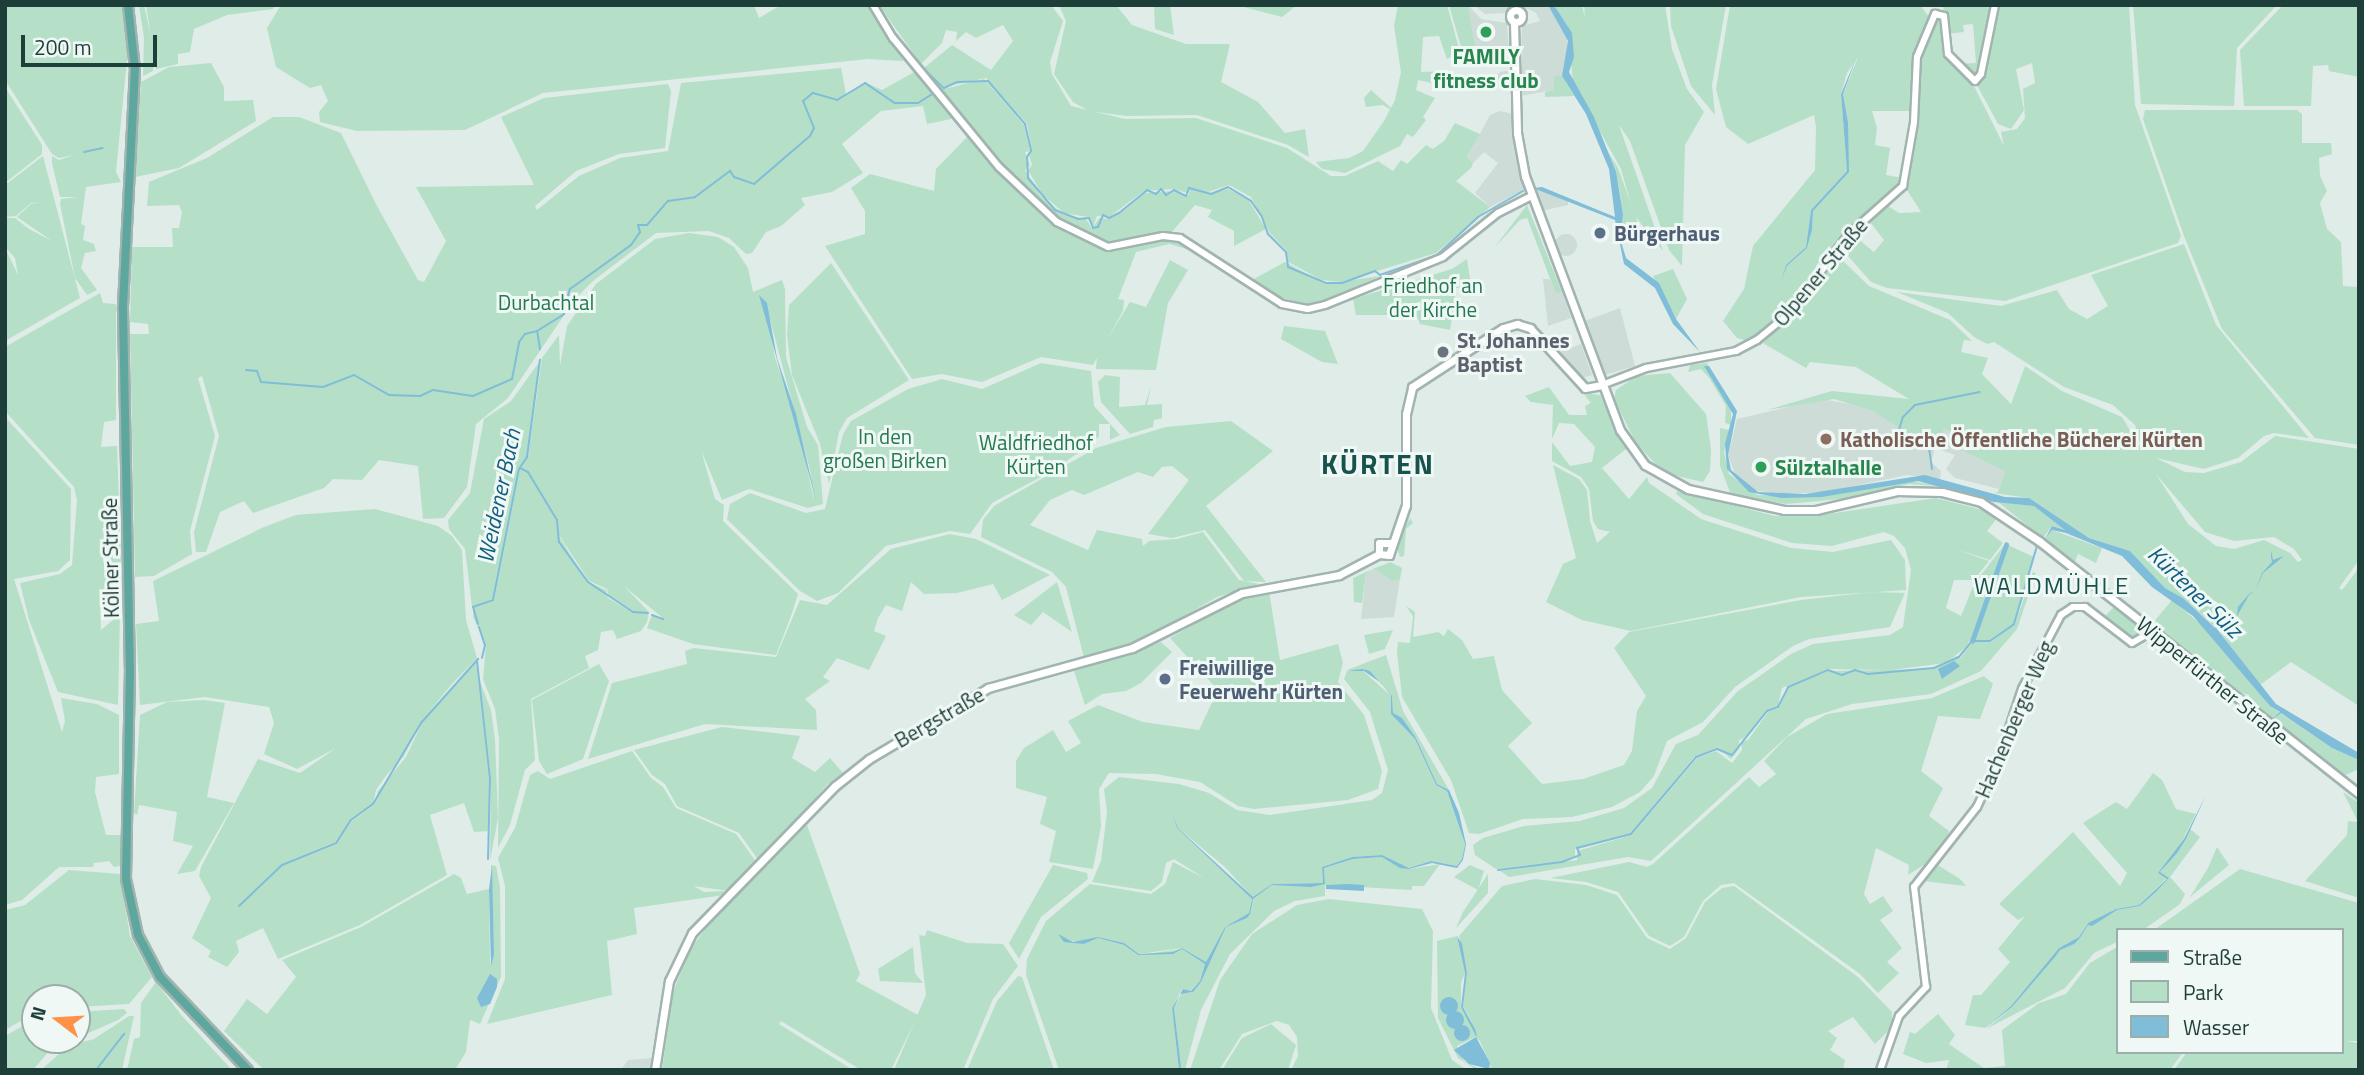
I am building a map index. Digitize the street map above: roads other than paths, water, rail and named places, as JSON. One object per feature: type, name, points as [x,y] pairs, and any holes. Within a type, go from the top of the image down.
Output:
[{"type":"main road","name":"Kölner Straße","points":[[128,5],[135,69],[123,310],[130,669],[126,879],[138,935],[160,977],[248,1070]]},
{"type":"main road","name":"Wipperfürther Straße","points":[[1513,8],[1509,19],[1514,23],[1517,140],[1531,196],[1602,385],[1630,449],[1645,465],[1688,489],[1784,510],[1816,510],[1896,492],[1942,492],[1980,502],[2003,513],[2359,794]]},
{"type":"main road","name":"Bergstraße","points":[[655,1070],[669,981],[692,933],[835,786],[869,759],[988,688],[1109,656],[1159,637],[1242,593],[1339,575],[1379,554],[1379,543],[1390,543],[1406,505],[1407,402],[1420,379],[1455,364],[1472,347],[1517,324],[1530,328],[1585,388],[1602,385]]},
{"type":"street","points":[[873,5],[888,32],[999,167],[1056,222],[1108,247],[1163,236],[1180,238],[1282,304],[1308,309],[1325,305],[1443,257],[1498,213],[1531,196]]},
{"type":"street","name":"Olpener Straße","points":[[1602,385],[1646,368],[1737,351],[1758,340],[1791,312],[1848,235],[1903,186],[1914,122],[1917,57],[1936,14],[1944,16],[1948,54],[1975,81],[1981,74],[1994,5]]},
{"type":"street","name":"Hachenberger Weg","points":[[1880,1070],[1899,1016],[1926,987],[1914,887],[1977,807],[1996,767],[2028,675],[2061,615],[2073,607],[2085,607],[2132,643],[2153,631]]},
{"type":"water","points":[[1548,5],[1554,5],[1572,33],[1574,57],[1569,72],[1594,117],[1616,172],[1623,214],[1620,238],[1626,258],[1659,283],[1676,319],[1700,352],[1673,324],[1655,288],[1624,264],[1615,220],[1533,188],[1542,187],[1615,217],[1609,169],[1586,114],[1562,76],[1568,41]]},
{"type":"water","points":[[1857,56],[1843,94],[1848,122],[1849,172],[1813,211],[1807,248],[1787,266],[1781,282],[1786,265],[1806,247],[1811,210],[1847,171],[1841,94]]},
{"type":"water","points":[[759,295],[767,303],[777,358],[796,414],[816,500]]},
{"type":"water","points":[[1704,366],[1709,366],[1737,411],[1728,455],[1731,470],[1758,492],[1805,494],[1925,475],[2005,497],[2029,498],[2089,538],[2130,551],[2165,588],[2183,598],[2215,628],[2217,626],[2224,628],[2237,615],[2238,607],[2249,594],[2255,591],[2249,595],[2237,616],[2224,630],[2216,628],[2276,704],[2359,753],[2359,760],[2332,748],[2281,713],[2271,720],[2280,712],[2270,706],[2193,616],[2152,587],[2122,556],[2066,533],[2052,530],[2045,539],[2052,526],[2065,530],[2034,506],[1994,502],[1918,481],[1822,497],[1781,498],[1749,492],[1727,469],[1725,444],[1733,414]]},
{"type":"water","points":[[2271,550],[2273,560],[2284,556],[2263,573],[2255,591],[2262,573],[2272,562]]},
{"type":"water","points":[[1954,661],[1960,666],[1942,679],[1938,669]]},
{"type":"water","points":[[1362,669],[1370,671],[1380,682],[1364,671],[1347,671]]},
{"type":"water","points":[[1384,687],[1392,696],[1393,713],[1402,718],[1416,738],[1437,784],[1449,790],[1459,813],[1466,844],[1463,860],[1457,868],[1432,863],[1409,869],[1400,868],[1382,857],[1353,859],[1324,868],[1325,884],[1311,887],[1272,885],[1253,899],[1250,914],[1247,918],[1226,927],[1201,982],[1193,992],[1180,994],[1183,989],[1191,991],[1200,981],[1205,964],[1182,949],[1173,954],[1138,955],[1124,945],[1098,938],[1084,944],[1073,943],[1064,942],[1058,934],[1073,942],[1098,937],[1124,943],[1139,954],[1173,952],[1182,948],[1206,962],[1225,927],[1249,913],[1252,899],[1177,828],[1172,812],[1178,828],[1253,897],[1272,884],[1323,883],[1322,867],[1352,857],[1382,855],[1409,868],[1431,861],[1457,866],[1462,859],[1465,844],[1447,791],[1436,785],[1415,739],[1391,714],[1391,696]]},
{"type":"water","points":[[2206,795],[2186,839],[2160,872],[2169,878],[2156,892],[2140,906],[2117,910],[2092,926],[2088,925],[2074,944],[2060,950],[2012,1007],[1985,1028],[2011,1006],[2059,948],[2079,937],[2088,923],[2116,909],[2139,905],[2167,879],[2158,873],[2184,839]]},
{"type":"water","points":[[492,866],[494,955],[491,966],[489,889]]},
{"type":"water","points":[[1326,885],[1364,885],[1364,891],[1326,889]]},
{"type":"water","points":[[1457,936],[1462,944],[1467,973],[1463,1007],[1477,1036],[1461,1007],[1465,973]]},
{"type":"water","points":[[490,974],[497,979],[497,987],[490,1004],[481,1007],[477,998]]},
{"type":"water","points":[[1180,995],[1174,1008],[1181,1067],[1179,1070],[1172,1008]]},
{"type":"water","points":[[1449,997],[1455,1000],[1458,1006],[1455,1012],[1449,1015],[1443,1012],[1440,1006],[1443,1000]]},
{"type":"water","points":[[1455,1011],[1461,1014],[1464,1020],[1461,1026],[1455,1029],[1449,1026],[1446,1020],[1449,1014]]},
{"type":"water","points":[[1459,1025],[1465,1025],[1470,1033],[1468,1039],[1459,1041],[1454,1036],[1454,1030]]},
{"type":"water","points":[[1476,1037],[1490,1063],[1489,1069],[1469,1064],[1454,1050]]},
{"type":"waterway","points":[[923,68],[944,88],[957,82],[988,81],[1025,124],[1031,151],[1027,157],[1028,178],[1055,210],[1078,219],[1089,218],[1093,228],[1098,227],[1103,215],[1109,218],[1119,213],[1147,190],[1156,194],[1161,189],[1166,195],[1174,190],[1186,196],[1189,188],[1211,194],[1228,187],[1251,201],[1262,217],[1268,234],[1286,252],[1288,267],[1326,283],[1342,283],[1375,271],[1380,275],[1437,255],[1478,217],[1523,191]]},
{"type":"waterway","name":"Weidener Bach","points":[[540,349],[537,331],[564,314],[570,289],[631,245],[640,232],[638,225],[647,225],[668,201],[695,197],[730,171],[734,177],[754,184],[810,136],[814,128],[803,101],[813,93],[837,100],[865,83],[895,103],[918,103],[934,93]]},
{"type":"waterway","points":[[84,152],[103,148]]},
{"type":"waterway","points":[[246,370],[257,371],[261,382],[323,387],[354,375],[389,395],[420,396],[433,390],[473,396],[512,379],[519,342],[525,334],[537,331]]},
{"type":"waterway","name":"Weidener Bach","points":[[478,624],[473,607],[493,600],[519,469],[527,457],[540,360]]},
{"type":"waterway","points":[[1932,469],[1929,447],[1906,441],[1898,433],[1903,417],[1915,405],[1980,392]]},
{"type":"waterway","points":[[520,468],[528,472],[557,520],[559,542],[588,582],[633,612],[648,613]]},
{"type":"waterway","points":[[1972,641],[2006,545]]},
{"type":"waterway","points":[[1498,870],[1562,862],[1580,855],[1577,848],[1631,834],[1696,757],[1717,749],[1732,755],[1767,711],[1778,707],[1788,687],[1828,670],[1842,675],[1855,670],[1868,674],[1934,668],[1959,657],[1972,641],[1990,641],[2014,624],[2037,546]]},
{"type":"waterway","points":[[652,615],[663,619]]},
{"type":"waterway","name":"Weidener Bach","points":[[479,627],[485,645],[482,658]]},
{"type":"waterway","points":[[239,906],[282,865],[336,843],[351,820],[373,804],[421,723],[478,659]]},
{"type":"waterway","name":"Weidener Bach","points":[[477,661],[490,778],[488,859]]},
{"type":"waterway","points":[[96,1070],[124,1034]]},
{"type":"place","name":"FAMILY fitness club","points":[[1486,32]]},
{"type":"place","name":"Bürgerhaus","points":[[1600,233]]},
{"type":"place","name":"St. Johannes Baptist","points":[[1443,352]]},
{"type":"place","name":"Katholische Öffentliche Bücherei Kürten","points":[[1826,439]]},
{"type":"place","name":"Sülztalhalle","points":[[1761,467]]},
{"type":"place","name":"Freiwillige Feuerwehr Kürten","points":[[1165,679]]},
{"type":"district","name":"KÜRTEN","points":[[1378,464]]},
{"type":"district","name":"WALDMÜHLE","points":[[2052,586]]},
{"type":"park label","name":"Friedhof an der Kirche","points":[[1433,297]]},
{"type":"park label","name":"Durbachtal","points":[[546,302]]},
{"type":"park label","name":"In den großen Birken","points":[[885,448]]},
{"type":"park label","name":"Waldfriedhof Kürten","points":[[1036,454]]},
{"type":"water label","name":"Kürtener Sülz","points":[[2195,592]]}]
